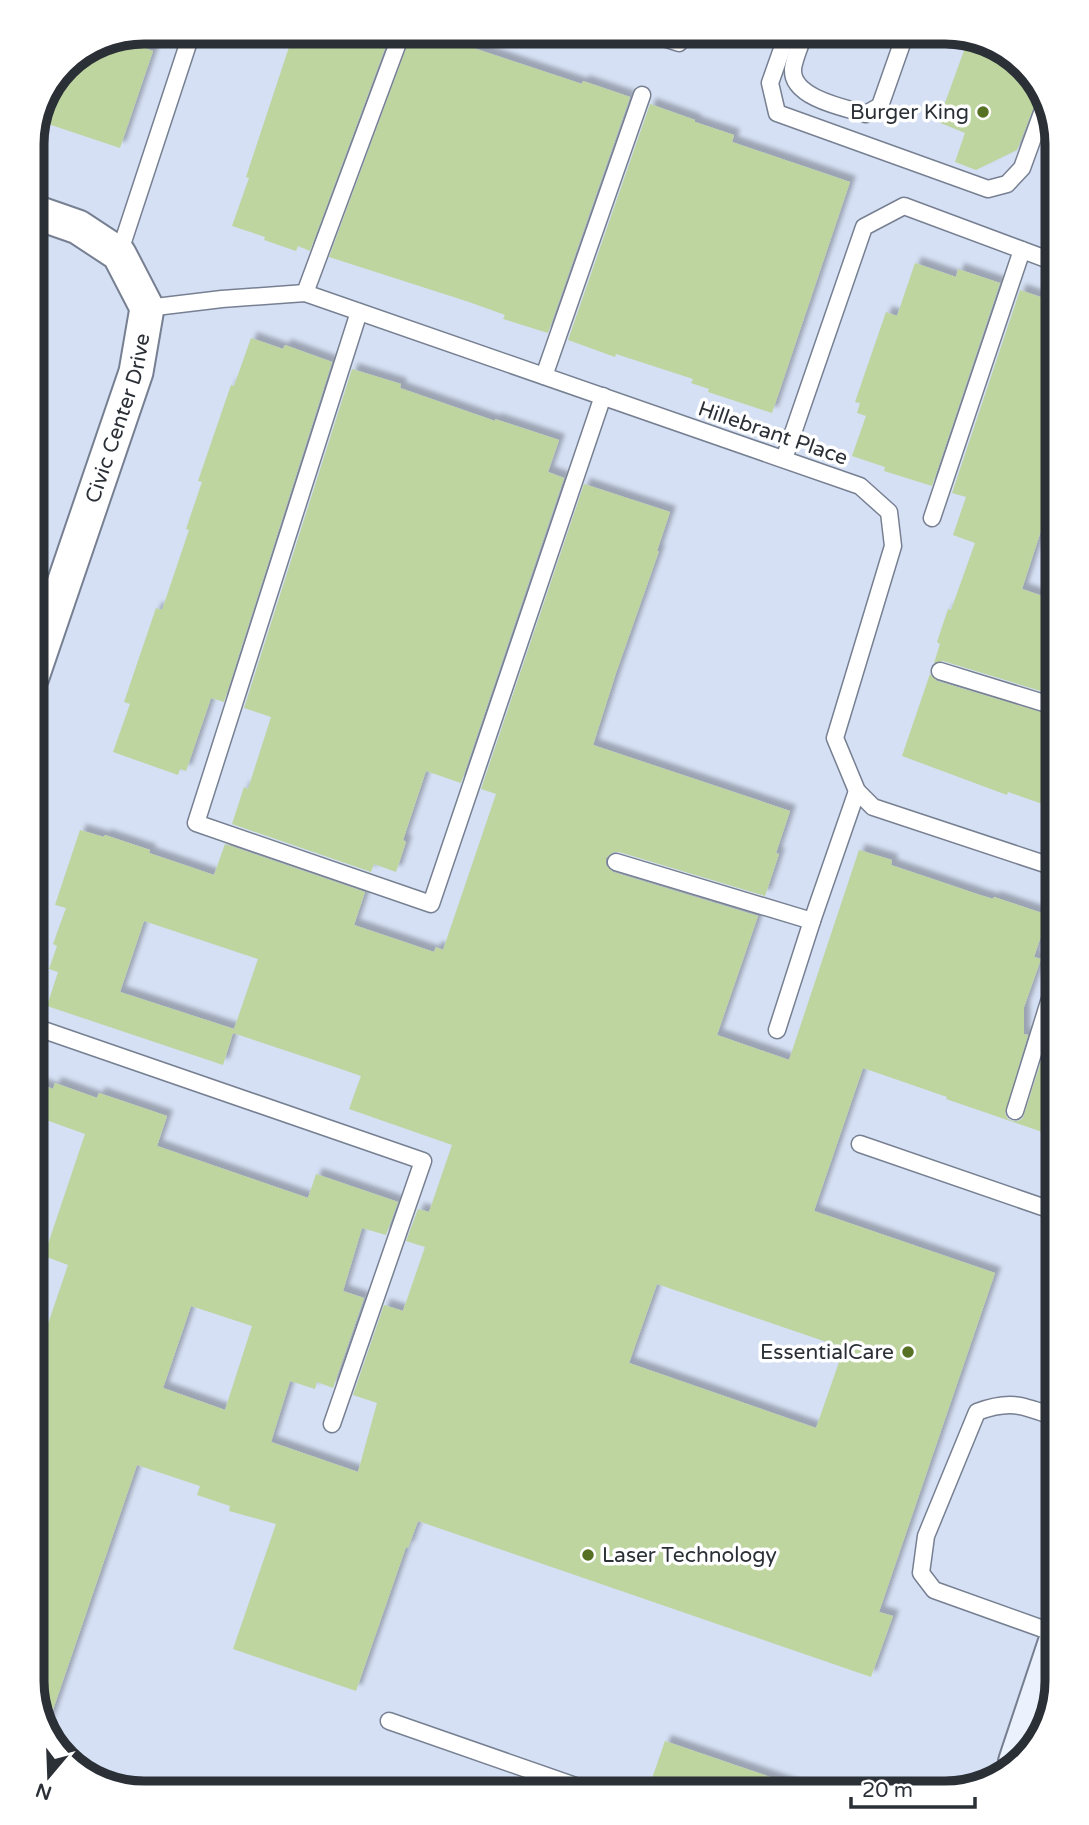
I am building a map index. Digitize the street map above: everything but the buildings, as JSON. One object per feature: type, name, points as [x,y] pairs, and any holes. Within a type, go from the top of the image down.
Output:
[{"type":"main road","points":[[1025,1740],[1045,1684]]},
{"type":"street","name":"Civic Center Drive","points":[[44,215],[78,227],[119,254],[147,308],[136,372],[44,642]]},
{"type":"lane","points":[[119,254],[188,44]]},
{"type":"lane","points":[[304,293],[397,44]]},
{"type":"lane","points":[[784,44],[769,83],[777,113],[988,189],[1007,184],[1022,168],[1041,115]]},
{"type":"lane","points":[[801,44],[793,70],[797,83],[817,100],[866,114],[880,106],[902,44]]},
{"type":"lane","points":[[544,376],[642,95]]},
{"type":"lane","points":[[784,459],[864,227],[904,206],[1045,258]]},
{"type":"lane","points":[[932,518],[1022,250]]},
{"type":"lane","name":"Hillebrant Place","points":[[147,308],[304,293],[860,486],[888,512],[893,546],[835,738],[858,791]]},
{"type":"lane","points":[[359,312],[196,823],[431,904],[603,396]]},
{"type":"lane","points":[[940,671],[1045,703]]},
{"type":"lane","points":[[777,1030],[858,791],[873,807],[1045,864]]},
{"type":"lane","points":[[616,862],[812,921]]},
{"type":"lane","points":[[1015,1111],[1045,1017]]},
{"type":"lane","points":[[44,1030],[423,1160],[332,1424]]},
{"type":"lane","points":[[860,1144],[1045,1208]]},
{"type":"lane","points":[[1045,1414],[1020,1405],[994,1406],[977,1412],[926,1536],[921,1573],[934,1590],[1045,1629]]},
{"type":"lane","points":[[389,1720],[562,1781]]},
{"type":"place","name":"Burger King","points":[[983,112]]},
{"type":"place","name":"EssentialCare","points":[[908,1352]]},
{"type":"place","name":"Laser Technology","points":[[588,1555]]}]
